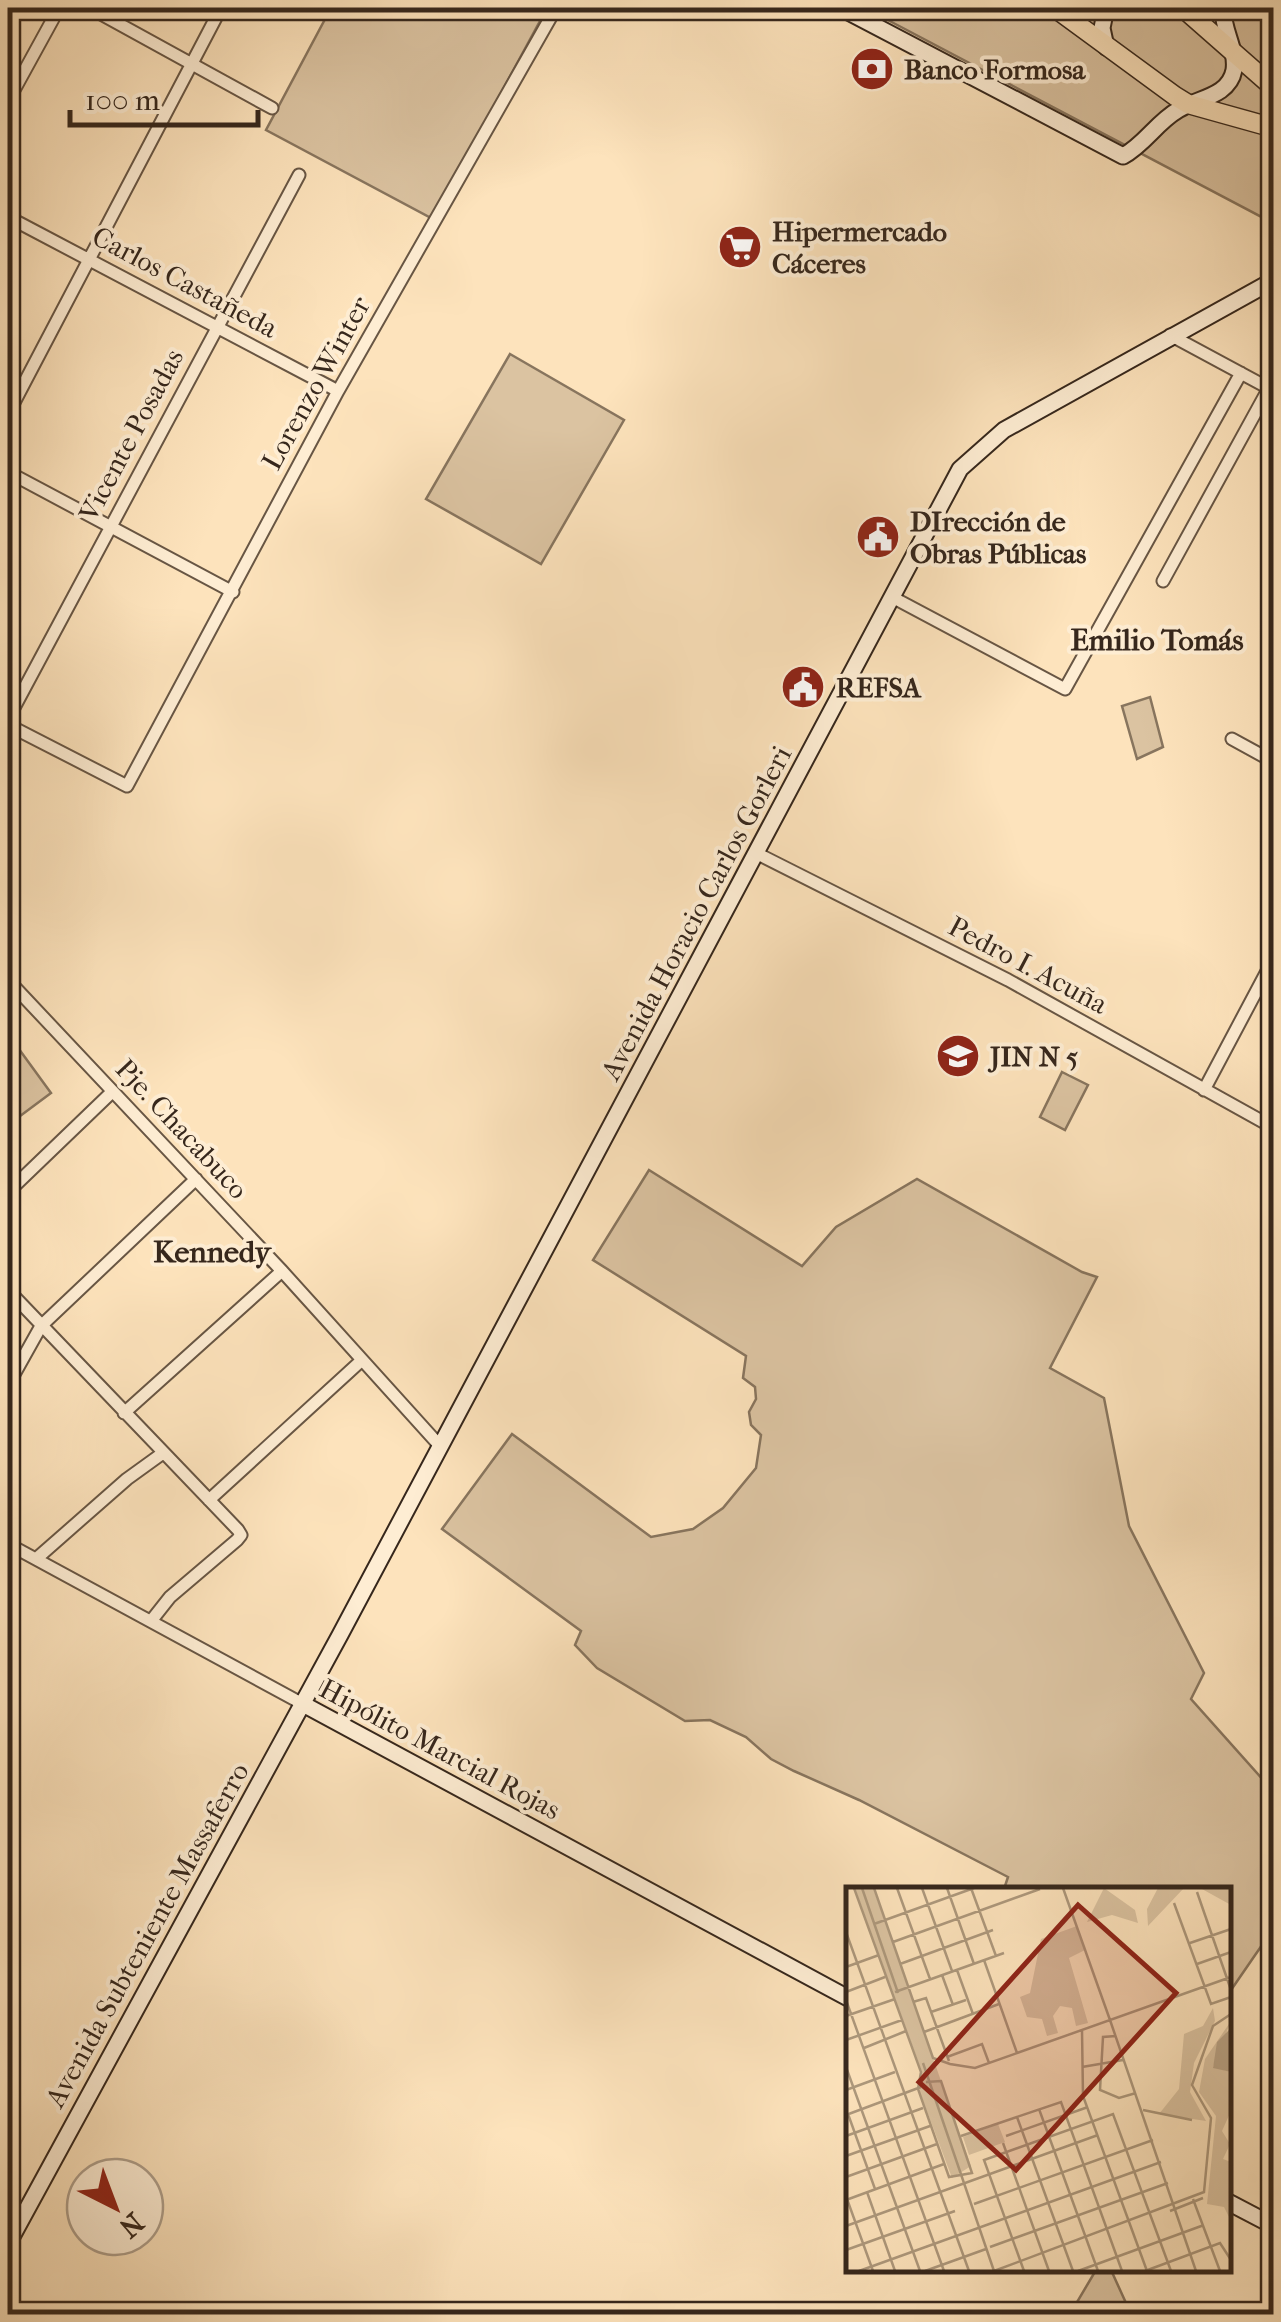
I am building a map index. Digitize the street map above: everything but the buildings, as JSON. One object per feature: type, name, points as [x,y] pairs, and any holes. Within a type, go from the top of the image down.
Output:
[{"type":"main road","points":[[841,8],[1123,156],[1132,152],[1156,125],[1188,104],[1222,90],[1234,68],[1223,8]]},
{"type":"main road","points":[[1054,8],[1188,104],[1274,128]]},
{"type":"main road","points":[[1106,8],[1102,28],[1106,47]]},
{"type":"main road","points":[[1183,8],[1274,88]]},
{"type":"main road","name":"Avenida Horacio Carlos Gorleri","points":[[302,1703],[960,469],[1004,430],[1274,280]]},
{"type":"main road","name":"Hipólito Marcial Rojas","points":[[302,1703],[846,1997]]},
{"type":"main road","name":"Avenida Subteniente Massaferro","points":[[8,2244],[302,1703]]},
{"type":"main road","points":[[1231,2204],[1274,2226]]},
{"type":"street","points":[[8,102],[59,8]]},
{"type":"street","points":[[90,8],[272,108]]},
{"type":"street","points":[[8,414],[221,8]]},
{"type":"street","name":"Lorenzo Winter","points":[[8,722],[127,786],[338,391],[556,8]]},
{"type":"street","name":"Vicente Posadas","points":[[8,722],[299,175]]},
{"type":"street","name":"Carlos Castañeda","points":[[8,217],[338,391]]},
{"type":"street","points":[[1162,581],[1271,390],[1170,336]]},
{"type":"street","points":[[892,597],[1066,689],[1241,373]]},
{"type":"street","points":[[8,472],[232,592]]},
{"type":"street","points":[[1232,740],[1274,762]]},
{"type":"street","name":"Pedro I. Acuña","points":[[756,853],[1008,980],[1274,1128]]},
{"type":"street","points":[[1204,1090],[1274,958]]},
{"type":"street","name":"Pje. Chacabuco","points":[[8,980],[282,1271],[440,1446]]},
{"type":"street","points":[[8,1192],[112,1092]]},
{"type":"street","points":[[8,1385],[41,1326],[196,1179]]},
{"type":"street","points":[[124,1412],[282,1271]]},
{"type":"street","points":[[8,1290],[240,1535],[170,1597],[151,1622]]},
{"type":"street","points":[[209,1500],[362,1360]]},
{"type":"street","points":[[36,1559],[163,1452]]},
{"type":"street","name":"Hipólito Marcial Rojas","points":[[8,1544],[302,1703]]},
{"type":"shaded area","points":[[331,8],[547,8],[433,219],[266,130]]},
{"type":"shaded area","points":[[865,8],[1266,8],[1274,19],[1273,223]]},
{"type":"shaded area","points":[[510,354],[624,420],[541,564],[426,499]]},
{"type":"shaded area","points":[[1150,697],[1163,747],[1137,759],[1122,706]]},
{"type":"shaded area","points":[[8,1034],[51,1093],[8,1125]]},
{"type":"shaded area","points":[[1062,1072],[1088,1085],[1065,1130],[1040,1117]]},
{"type":"shaded area","points":[[649,1170],[802,1266],[836,1227],[917,1179],[1097,1277],[1050,1368],[1104,1398],[1129,1526],[1204,1673],[1191,1699],[1273,1791],[1273,1929],[1231,1990],[1231,1887],[1005,1887],[1008,1877],[771,1759],[746,1737],[710,1720],[685,1721],[597,1668],[575,1645],[581,1631],[442,1529],[512,1434],[651,1537],[693,1529],[723,1508],[756,1468],[761,1435],[751,1425],[749,1412],[756,1399],[755,1387],[743,1378],[746,1356],[593,1260]]},
{"type":"shaded area","points":[[1095,2272],[1112,2272],[1131,2314],[1070,2314]]},
{"type":"place","name":"Banco Formosa","points":[[872,69]]},
{"type":"place","name":"Hipermercado Cáceres","points":[[740,247]]},
{"type":"place","name":"DIrección de Obras Públicas","points":[[878,537]]},
{"type":"place","name":"REFSA","points":[[803,687]]},
{"type":"place","name":"JIN N 5","points":[[958,1056]]},
{"type":"district","name":"Emilio Tomás","points":[[1157,640]]},
{"type":"district","name":"Kennedy","points":[[212,1252]]}]
